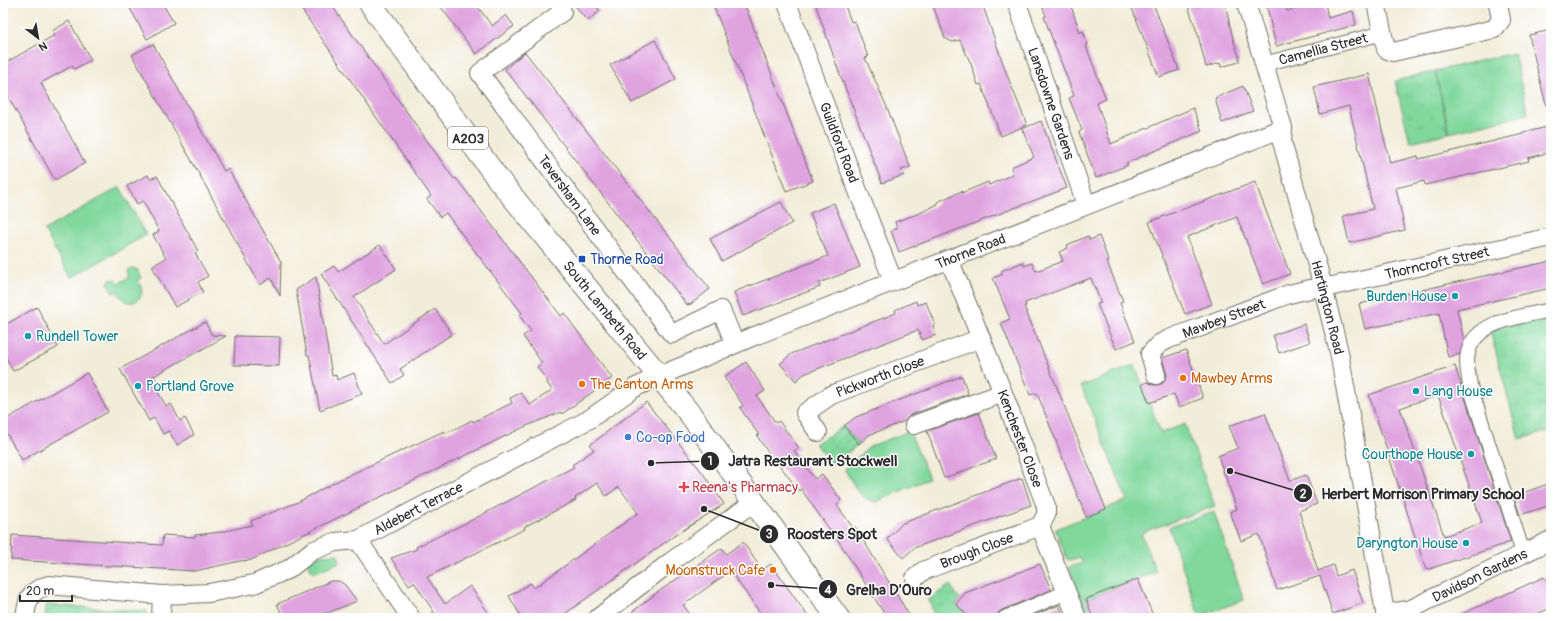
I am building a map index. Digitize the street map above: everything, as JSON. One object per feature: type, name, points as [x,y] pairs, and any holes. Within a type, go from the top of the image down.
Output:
[{"type":"highway","name":"South Lambeth Road","points":[[370,3],[498,179],[690,414],[838,618]]},
{"type":"street","name":"Teversham Lane","points":[[560,3],[562,12],[480,73],[672,334],[721,310],[735,344]]},
{"type":"street","name":"Guildford Road","points":[[787,3],[834,130],[893,281]]},
{"type":"street","name":"Lansdowne Gardens","points":[[1017,3],[1086,204]]},
{"type":"street","name":"Hartington Road","points":[[1246,3],[1283,128],[1282,142],[1323,286],[1339,352],[1386,616]]},
{"type":"street","points":[[1376,3],[1386,49],[1393,52],[1494,29],[1501,20],[1498,3]]},
{"type":"street","name":"Camellia Street","points":[[1264,64],[1383,33]]},
{"type":"street","name":"Thorne Road","points":[[659,376],[735,344],[1086,204],[1283,128]]},
{"type":"street","name":"Thorncroft Street","points":[[1323,286],[1333,286],[1551,237]]},
{"type":"street","name":"Kenchester Close","points":[[950,259],[1046,506],[1046,515],[1040,526]]},
{"type":"street","name":"Mawbey Street","points":[[1156,375],[1150,354],[1159,344],[1169,338],[1289,294],[1323,286]]},
{"type":"street","points":[[1523,553],[1470,386],[1467,360],[1472,344],[1480,332],[1499,321],[1551,310]]},
{"type":"street","name":"Pickworth Close","points":[[818,432],[805,413],[831,395],[981,338]]},
{"type":"street","name":"Aldebert Terrace","points":[[25,618],[28,599],[32,593],[40,588],[50,585],[162,596],[209,593],[254,584],[289,569],[312,551],[335,542],[358,540],[588,420],[634,388],[659,376]]},
{"type":"street","points":[[914,425],[1003,393]]},
{"type":"street","points":[[598,618],[669,563],[754,502]]},
{"type":"street","points":[[1040,526],[1077,618]]},
{"type":"street","name":"Brough Close","points":[[915,578],[924,571],[1040,526]]},
{"type":"street","points":[[358,540],[411,618]]},
{"type":"street","name":"Davidson Gardens","points":[[1386,616],[1411,609],[1551,540]]},
{"type":"street","points":[[1005,618],[1067,592]]},
{"type":"street","points":[[161,618],[162,596]]},
{"type":"green space","points":[[1514,53],[1528,114],[1450,133],[1435,71]]},
{"type":"green space","points":[[1435,71],[1449,133],[1410,142],[1395,81]]},
{"type":"green space","points":[[120,187],[146,235],[71,278],[44,230]]},
{"type":"green space","points":[[132,268],[137,269],[141,278],[137,280],[141,286],[142,293],[136,301],[130,302],[126,301],[117,291],[113,294],[108,283],[111,279],[116,280],[119,283],[130,277],[128,270]]},
{"type":"green space","points":[[1551,315],[1551,431],[1519,439],[1490,330]]},
{"type":"green space","points":[[1135,365],[1161,433],[1185,424],[1215,506],[1141,533],[1156,572],[1086,599],[1091,612],[1087,613],[1069,567],[1083,563],[1080,557],[1070,560],[1067,559],[1056,529],[1127,500],[1081,386]]},
{"type":"green space","points":[[844,426],[859,444],[833,464],[815,444]]},
{"type":"green space","points":[[907,432],[911,435],[928,479],[876,502],[865,498],[857,490],[845,470],[846,467],[871,446]]},
{"type":"green space","points":[[1214,512],[1244,600],[1199,616],[1169,527]]},
{"type":"green space","points":[[338,554],[340,562],[313,573],[307,561],[322,555]]},
{"type":"green space","points":[[950,585],[960,599],[956,604],[970,618],[937,618],[931,609],[932,606],[928,600]]},
{"type":"green space","points":[[46,605],[147,611],[146,618],[45,618]]},
{"type":"building","points":[[127,3],[162,3],[174,23],[147,39]]},
{"type":"building","points":[[297,3],[330,3],[454,179],[456,178],[561,316],[564,313],[612,378],[562,414],[561,412],[524,427],[251,560],[195,571],[11,560],[12,535],[162,545],[163,535],[195,537],[195,535],[221,532],[252,525],[251,521],[298,502],[341,479],[444,431],[445,433],[472,420],[473,422],[512,403],[510,398],[521,393],[530,405],[552,390],[537,367],[542,363],[523,336],[531,331],[519,315],[522,313],[446,213],[440,217],[427,199],[431,196]]},
{"type":"building","points":[[438,3],[475,3],[492,26],[506,15],[514,26],[476,54]]},
{"type":"building","points":[[573,3],[593,3],[600,11],[587,21]]},
{"type":"building","points":[[725,3],[744,3],[813,181],[786,191],[714,7]]},
{"type":"building","points":[[815,3],[844,3],[851,22],[855,21],[868,57],[865,58],[886,105],[910,167],[901,170],[904,175],[882,183],[838,69]]},
{"type":"building","points":[[932,3],[982,3],[1007,75],[1027,125],[1001,136],[981,84],[978,85],[971,64],[960,40],[952,42],[945,38]]},
{"type":"building","points":[[1041,3],[1070,3],[1080,33],[1083,31],[1088,45],[1086,46],[1106,99],[1097,103],[1111,144],[1193,108],[1202,131],[1126,163],[1128,165],[1096,178],[1079,132],[1082,130],[1069,98],[1074,96],[1044,17],[1046,16]]},
{"type":"building","points":[[1130,3],[1153,3],[1179,70],[1159,77]]},
{"type":"building","points":[[1187,3],[1225,3],[1233,39],[1239,56],[1239,62],[1221,67],[1220,63],[1206,67],[1198,35]]},
{"type":"building","points":[[1266,3],[1285,3],[1287,11],[1317,3],[1325,3],[1328,18],[1353,11],[1356,25],[1276,46]]},
{"type":"building","points":[[69,21],[91,60],[74,69],[72,66],[41,83],[85,163],[55,180],[3,88],[3,64],[55,35],[52,31]]},
{"type":"building","points":[[1551,30],[1551,104],[1546,105],[1529,35]]},
{"type":"building","points":[[655,40],[676,79],[632,103],[610,65]]},
{"type":"building","points":[[153,44],[224,171],[228,169],[281,262],[280,296],[271,278],[260,285],[132,55]]},
{"type":"building","points":[[525,52],[710,289],[691,304],[687,305],[505,69]]},
{"type":"building","points":[[1369,74],[1390,163],[1418,156],[1419,159],[1551,126],[1551,152],[1528,158],[1529,161],[1425,185],[1424,181],[1396,188],[1405,230],[1349,243],[1343,216],[1373,209],[1349,106],[1320,114],[1314,87]]},
{"type":"building","points":[[1243,86],[1253,111],[1222,123],[1215,98]]},
{"type":"building","points":[[1041,121],[1067,188],[899,252],[891,231],[897,228],[895,222],[920,213],[938,204],[937,202],[962,191],[962,193],[988,182],[989,185],[1013,174],[1011,167],[1034,157],[1022,129]]},
{"type":"building","points":[[148,175],[150,179],[157,176],[198,251],[195,253],[208,276],[198,282],[203,292],[175,307],[152,266],[166,258],[153,235],[159,231],[143,201],[137,204],[127,186]]},
{"type":"building","points":[[1255,182],[1290,274],[1263,284],[1237,217],[1187,237],[1212,304],[1185,314],[1149,222]]},
{"type":"building","points":[[781,202],[792,223],[722,261],[710,239]]},
{"type":"building","points":[[834,203],[860,267],[819,283],[820,287],[743,316],[734,292],[828,256],[810,213]]},
{"type":"building","points":[[1088,236],[1090,240],[1099,236],[1109,262],[1107,262],[1123,301],[1120,303],[1135,341],[1116,349],[1097,304],[1101,303],[1091,278],[1025,303],[1026,306],[1024,306],[1106,509],[1086,517],[1037,393],[1030,395],[1001,323],[1010,319],[993,278],[1003,274],[1001,271],[1023,262],[1024,266],[1032,263],[1036,271],[1063,261],[1059,252],[1068,248],[1067,245]]},
{"type":"building","points":[[380,245],[396,269],[354,297],[384,344],[435,309],[452,334],[400,369],[404,375],[392,383],[321,274],[334,266],[338,272]]},
{"type":"building","name":"Burden House","points":[[1551,261],[1551,288],[1457,309],[1464,341],[1460,354],[1448,357],[1439,313],[1365,329],[1359,304]]},
{"type":"building","points":[[316,277],[332,376],[336,375],[337,380],[354,373],[362,394],[320,410],[309,355],[307,355],[296,290]]},
{"type":"building","points":[[916,301],[917,305],[926,302],[935,325],[933,326],[936,335],[922,340],[918,330],[804,374],[796,381],[780,364],[791,354],[896,313],[895,310]]},
{"type":"building","name":"Rundell Tower","points":[[37,307],[58,347],[13,371],[3,352],[3,326]]},
{"type":"building","name":"Portland Grove","points":[[205,322],[212,335],[226,336],[150,378],[166,406],[171,404],[180,421],[185,418],[194,435],[177,445],[169,431],[163,434],[154,418],[149,421],[120,369]]},
{"type":"building","points":[[1304,324],[1310,342],[1279,353],[1273,335]]},
{"type":"building","points":[[235,336],[280,337],[279,366],[234,365]]},
{"type":"building","name":"Mawbey Arms","points":[[1186,350],[1203,398],[1179,407],[1174,394],[1149,403],[1142,384],[1148,382],[1153,385],[1158,385],[1163,383],[1167,375],[1162,358]]},
{"type":"building","points":[[746,362],[765,391],[757,396],[776,423],[779,421],[799,448],[794,451],[815,479],[822,474],[841,500],[837,505],[853,528],[855,527],[911,618],[887,618],[831,529],[830,530],[801,489],[799,491],[778,463],[776,464],[757,436],[759,435],[740,408],[743,405],[724,377]]},
{"type":"building","points":[[1455,366],[1511,542],[1426,570],[1369,395]],"holes":[[[1438,395],[1482,523],[1444,536],[1400,408]]]},
{"type":"building","points":[[87,373],[108,412],[22,460],[7,434],[3,437],[3,421]]},
{"type":"building","points":[[962,376],[968,394],[910,415],[905,421],[869,435],[859,444],[844,426],[856,417]]},
{"type":"building","points":[[646,402],[702,472],[724,504],[674,536],[559,618],[522,618],[509,596],[531,583],[534,588],[638,513],[619,487],[606,496],[597,483],[575,498],[576,500],[524,527],[525,529],[427,577],[445,604],[470,586],[492,618],[425,618],[434,612],[414,582],[409,585],[391,558],[417,549],[416,547],[574,467],[572,465],[594,450],[590,445]]},
{"type":"building","points":[[979,413],[996,459],[944,478],[927,431]]},
{"type":"building","points":[[1265,413],[1290,481],[1306,475],[1317,504],[1299,511],[1318,571],[1333,565],[1336,576],[1352,570],[1363,603],[1333,614],[1320,576],[1277,590],[1259,534],[1241,541],[1230,512],[1237,509],[1218,456],[1238,448],[1229,426]]},
{"type":"building","points":[[1022,478],[1031,505],[914,548],[903,558],[887,539],[903,523]]},
{"type":"building","points":[[1551,483],[1551,505],[1520,515],[1514,496]]},
{"type":"building","points":[[743,542],[762,570],[771,564],[809,618],[764,618],[730,571],[683,605],[693,618],[624,618],[658,592],[722,548],[726,554]]},
{"type":"building","points":[[1040,564],[1051,590],[1002,610],[998,613],[997,618],[970,618],[956,604],[965,593]]},
{"type":"building","points":[[1544,577],[1546,580],[1551,578],[1551,608],[1527,618],[1453,618]]},
{"type":"building","points":[[1138,579],[1154,618],[1093,618],[1086,599]]},
{"type":"building","points":[[331,581],[339,581],[345,585],[357,601],[315,618],[284,618],[277,604]]},
{"type":"building","points":[[1059,605],[1064,618],[1027,618]]},
{"type":"place","name":"Thorne Road","points":[[582,259]]},
{"type":"place","name":"Burden House","points":[[1455,296]]},
{"type":"place","name":"Rundell Tower","points":[[28,336]]},
{"type":"place","name":"Mawbey Arms","points":[[1183,378]]},
{"type":"place","name":"The Canton Arms","points":[[582,384]]},
{"type":"place","name":"Portland Grove","points":[[138,386]]},
{"type":"place","name":"Lang House","points":[[1416,391]]},
{"type":"place","name":"Co-op Food","points":[[628,437]]},
{"type":"place","name":"Courthope House","points":[[1471,454]]},
{"type":"place","name":"Jatra Restaurant Stockwell","points":[[651,463]]},
{"type":"place","name":"Herbert Morrison Primary School","points":[[1230,471]]},
{"type":"place","name":"Reena's Pharmacy","points":[[684,487]]},
{"type":"place","name":"Roosters Spot","points":[[704,509]]},
{"type":"place","name":"Daryngton House","points":[[1466,543]]},
{"type":"place","name":"Moonstruck Cafe","points":[[773,570]]},
{"type":"place","name":"Grelha D'Ouro","points":[[771,585]]}]
